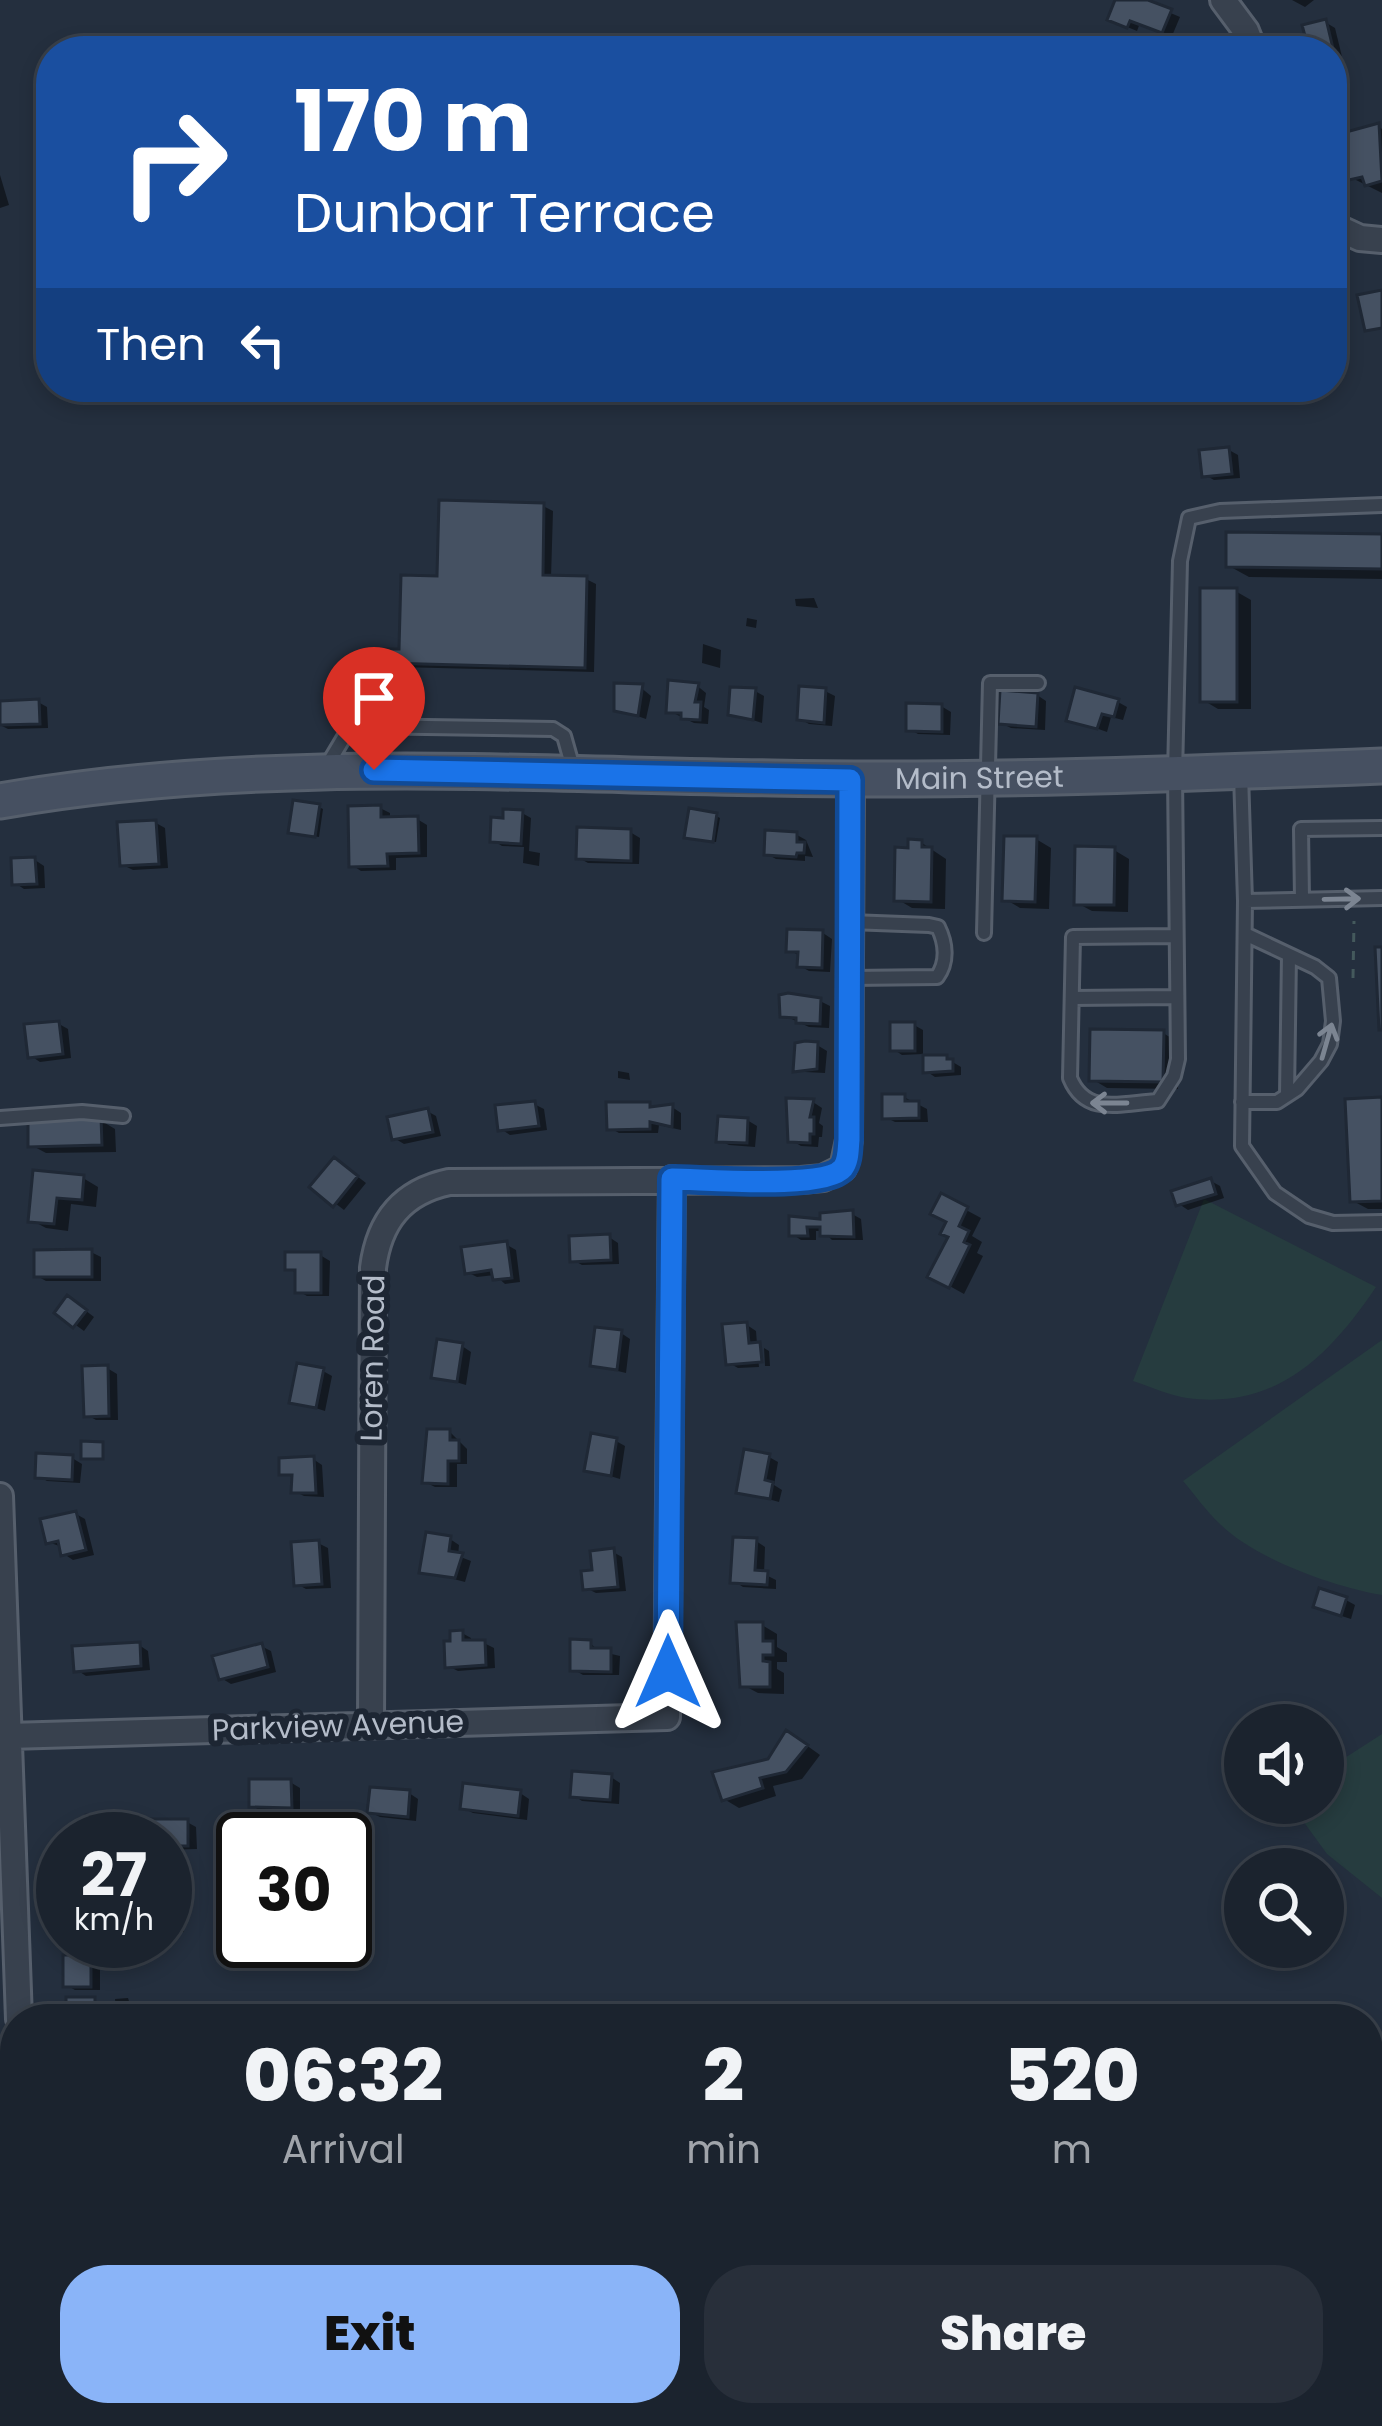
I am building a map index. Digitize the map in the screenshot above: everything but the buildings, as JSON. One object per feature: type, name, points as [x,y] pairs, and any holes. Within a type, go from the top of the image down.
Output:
[{"type":"main road","name":"Main Street","points":[[0,800],[137,780],[325,770],[988,781],[1382,766]]},
{"type":"street","points":[[1223,0],[1248,36]]},
{"type":"street","points":[[1347,234],[1382,240]]},
{"type":"street","points":[[850,780],[850,978]]},
{"type":"street","name":"Loren Road","points":[[371,1725],[374,1268],[385,1224],[416,1192],[448,1182],[814,1179],[843,1168],[849,1140],[850,978]]},
{"type":"street","name":"Parkview Avenue","points":[[9,1736],[667,1717],[672,1179]]},
{"type":"street","points":[[0,1496],[18,2004]]},
{"type":"lane","points":[[1174,936],[1073,937],[1070,1078],[1077,1095],[1091,1105],[1158,1101],[1178,1059],[1175,774],[1180,561],[1189,518],[1220,511],[1382,505]]},
{"type":"lane","points":[[984,934],[990,683],[1038,683]]},
{"type":"lane","points":[[1241,772],[1245,901],[1242,1145],[1274,1193],[1310,1216],[1333,1223],[1382,1222]]},
{"type":"lane","points":[[1302,899],[1301,829],[1382,828]]},
{"type":"lane","points":[[1245,901],[1382,898]]},
{"type":"lane","points":[[850,922],[938,927],[945,952],[937,977],[850,978]]},
{"type":"lane","points":[[1242,1102],[1277,1102],[1287,1095],[1321,1060],[1330,1044],[1333,1021],[1328,978],[1245,934]]},
{"type":"lane","points":[[1287,1095],[1288,955]]},
{"type":"lane","points":[[1072,998],[1176,997]]},
{"type":"lane","points":[[0,1118],[82,1112],[123,1116]]},
{"type":"path","points":[[1353,978],[1354,921]]},
{"type":"green space","points":[[1204,1199],[1376,1287],[1320,1355],[1274,1386],[1248,1395],[1187,1398],[1133,1381]]},
{"type":"green space","points":[[1382,1340],[1382,1595],[1319,1578],[1253,1549],[1220,1524],[1183,1481]]},
{"type":"green space","points":[[1382,1734],[1382,1898],[1344,1868],[1344,1848],[1323,1848],[1305,1824],[1344,1824],[1344,1758]]},
{"type":"route","points":[[374,770],[850,780],[846,1163],[837,1173],[814,1179],[672,1179],[668,1672]]}]
